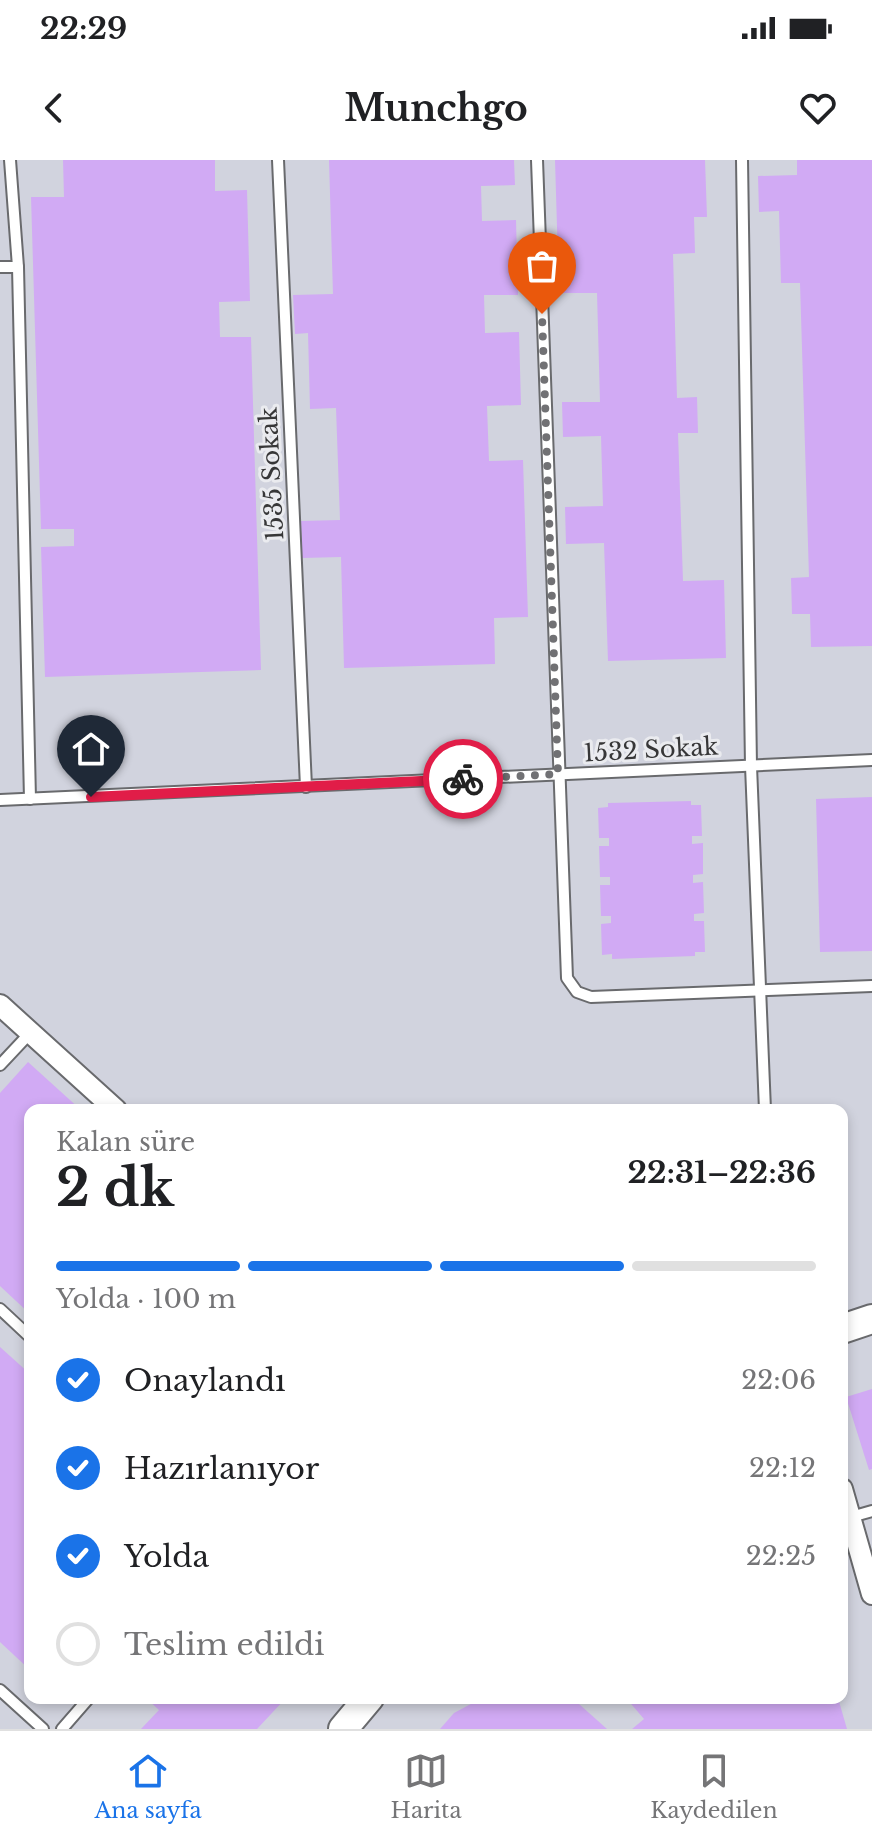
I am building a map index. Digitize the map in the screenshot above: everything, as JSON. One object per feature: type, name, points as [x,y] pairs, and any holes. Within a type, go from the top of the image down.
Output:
[{"type":"main road","points":[[848,1327],[872,1319]]},
{"type":"main road","points":[[343,1729],[364,1704]]},
{"type":"street","points":[[0,1005],[109,1104]]},
{"type":"street","points":[[848,1508],[872,1594]]},
{"type":"lane","points":[[10,160],[18,267],[30,799]]},
{"type":"lane","name":"1535 Sokak","points":[[278,160],[306,787]]},
{"type":"lane","points":[[537,160],[566,969],[571,986],[591,997],[872,986]]},
{"type":"lane","points":[[742,160],[751,766],[765,1104]]},
{"type":"lane","points":[[0,267],[18,267]]},
{"type":"lane","name":"1532 Sokak","points":[[0,800],[872,760]]},
{"type":"lane","points":[[0,1065],[31,1032]]},
{"type":"lane","points":[[0,1309],[24,1331]]},
{"type":"lane","points":[[851,1517],[872,1511]]},
{"type":"lane","points":[[0,1690],[43,1729]]},
{"type":"lane","points":[[62,1729],[84,1704]]},
{"type":"shaded area","points":[[0,160],[872,160],[872,1729],[0,1729]]},
{"type":"building","points":[[63,160],[215,160],[215,191],[247,190],[250,301],[219,302],[220,337],[251,337],[261,670],[45,677],[41,547],[74,546],[74,529],[41,529],[31,197],[64,197]]},
{"type":"building","points":[[329,160],[514,160],[515,185],[481,186],[482,221],[516,220],[518,295],[484,295],[485,333],[519,332],[521,405],[487,406],[489,461],[523,460],[528,617],[494,618],[495,664],[344,668],[341,557],[302,558],[301,521],[340,520],[336,408],[310,409],[308,333],[295,334],[293,295],[333,294]]},
{"type":"building","points":[[555,160],[705,160],[707,217],[694,217],[695,253],[673,254],[677,398],[697,397],[698,433],[678,433],[683,581],[724,580],[726,658],[608,661],[604,543],[566,544],[565,507],[603,506],[601,436],[563,437],[562,402],[600,402],[597,293],[559,293]]},
{"type":"building","points":[[797,160],[872,160],[872,646],[811,647],[810,614],[792,614],[791,578],[809,577],[800,283],[781,283],[779,211],[759,212],[758,176],[797,175]]},
{"type":"building","points":[[872,797],[872,951],[820,952],[816,799]]},
{"type":"building","points":[[691,801],[691,805],[701,805],[702,836],[692,836],[692,844],[703,843],[703,874],[693,875],[693,883],[703,882],[704,913],[694,914],[694,921],[704,921],[705,952],[695,952],[695,956],[612,959],[612,954],[602,955],[601,924],[611,923],[611,916],[601,916],[600,885],[610,885],[610,877],[600,877],[599,846],[609,846],[609,838],[599,838],[598,808],[608,807],[608,803]]},
{"type":"building","points":[[28,1062],[74,1104],[24,1104],[24,1308],[0,1286],[0,1093]]},
{"type":"building","points":[[0,1347],[24,1369],[24,1664],[0,1642]]},
{"type":"building","points":[[872,1389],[872,1469],[869,1470],[848,1403],[848,1396]]},
{"type":"building","points":[[152,1704],[280,1704],[257,1729],[141,1729],[159,1710]]},
{"type":"building","points":[[471,1704],[579,1704],[607,1729],[440,1729],[454,1713]]},
{"type":"building","points":[[631,1704],[840,1704],[847,1729],[632,1729],[644,1719]]},
{"type":"way so far","points":[[463,779],[558,774],[542,314]]},
{"type":"route","points":[[91,797],[463,779]]}]
